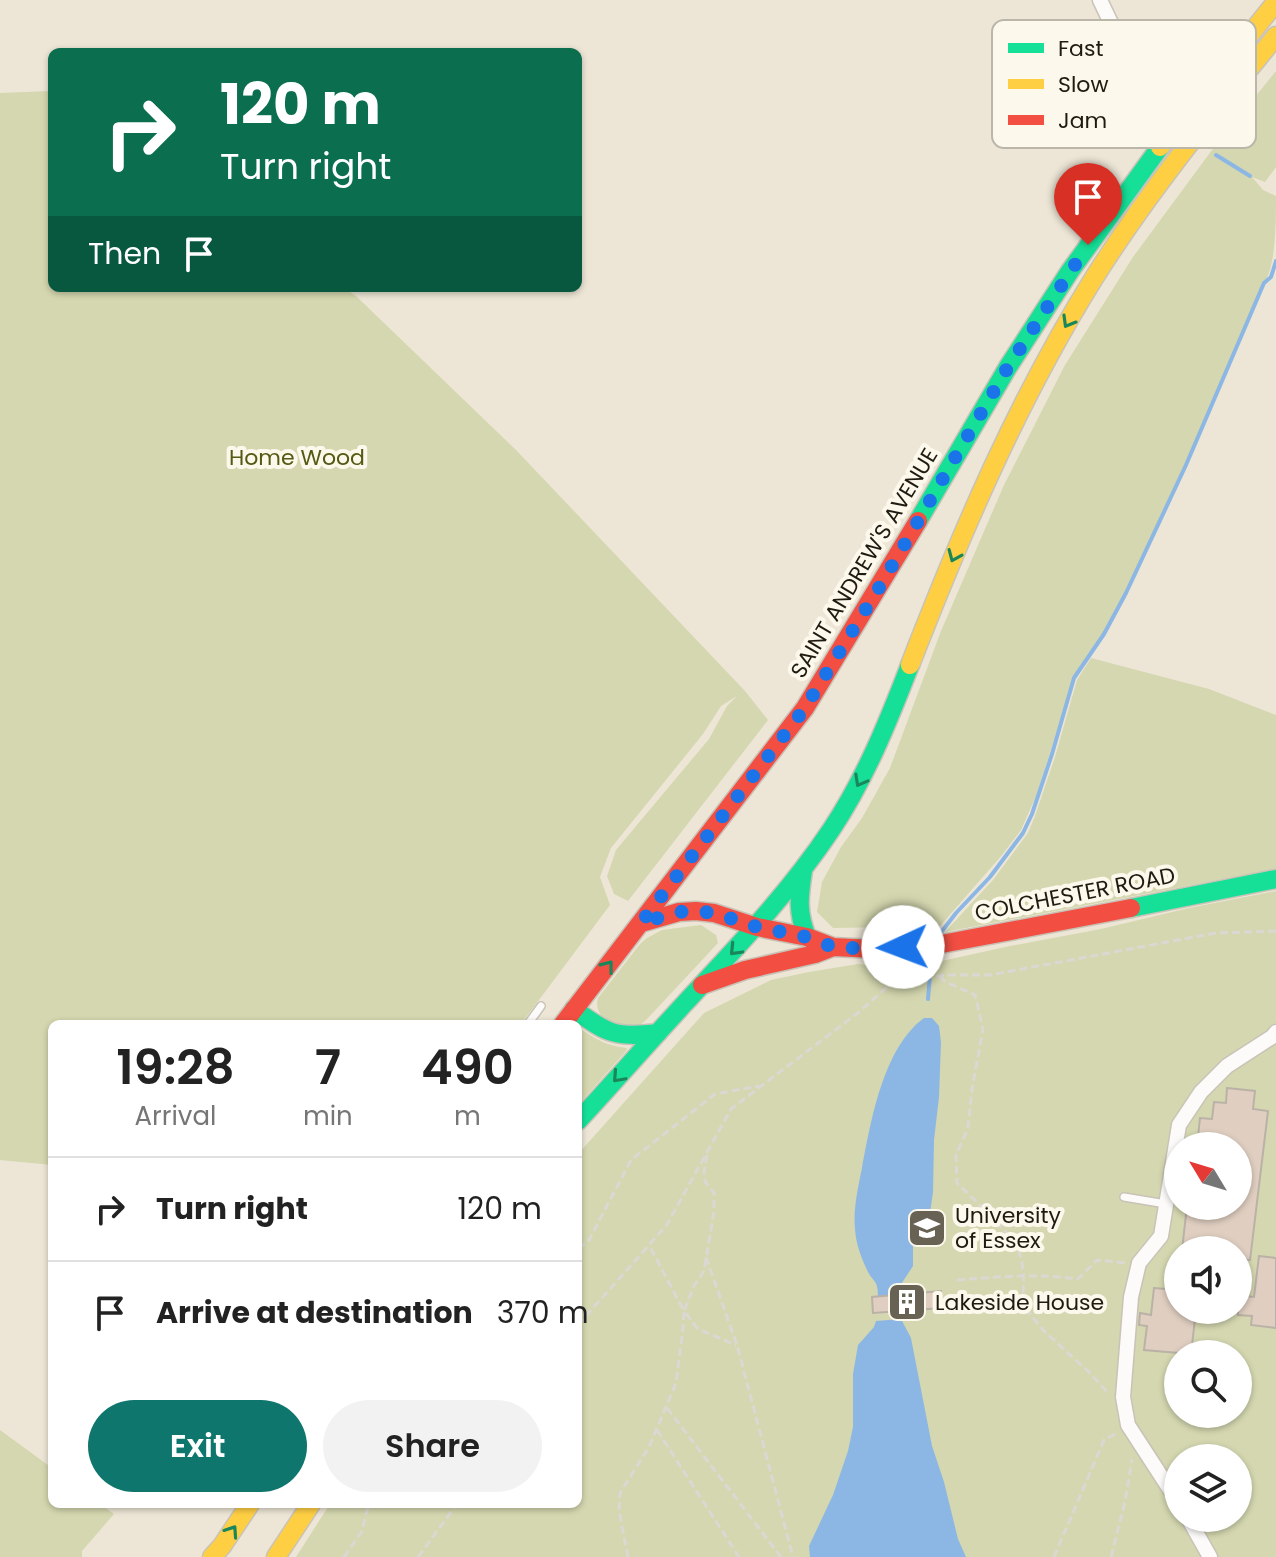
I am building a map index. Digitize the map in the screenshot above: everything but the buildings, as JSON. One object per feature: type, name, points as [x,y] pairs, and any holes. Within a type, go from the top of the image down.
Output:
[{"type":"main road","points":[[1256,27],[1276,2]]},
{"type":"main road","points":[[1256,61],[1276,36]]},
{"type":"main road","name":"SAINT ANDREW'S AVENUE","points":[[569,1017],[805,708],[1008,367],[1070,271],[1159,148]]},
{"type":"main road","points":[[582,1117],[757,927],[803,871],[847,804],[874,756],[972,512],[1032,384],[1083,296],[1157,187],[1188,148]]},
{"type":"main road","points":[[803,871],[798,901],[799,917],[807,937]]},
{"type":"main road","name":"COLCHESTER ROAD","points":[[641,923],[679,912],[696,911],[807,937],[833,947],[875,949],[931,946],[1276,879]]},
{"type":"main road","name":"COLCHESTER ROAD","points":[[702,985],[745,970],[833,947]]},
{"type":"main road","points":[[582,1022],[628,1037],[658,1033]]},
{"type":"main road","points":[[212,1557],[247,1508]]},
{"type":"main road","points":[[276,1557],[308,1508]]},
{"type":"street","points":[[1100,0],[1110,20]]},
{"type":"street","points":[[1178,1132],[1179,1125],[1201,1092],[1227,1066],[1275,1037]]},
{"type":"street","points":[[1164,1217],[1161,1236],[1139,1263],[1131,1297],[1123,1397],[1128,1425],[1164,1480]]},
{"type":"street","points":[[1196,1532],[1210,1557]]},
{"type":"lane","points":[[531,1020],[541,1006]]},
{"type":"lane","points":[[1124,1197],[1164,1204]]},
{"type":"path","points":[[582,1320],[666,1226],[731,1109],[859,1012],[894,981],[990,975],[1216,933],[1276,931]]},
{"type":"path","points":[[940,976],[944,981],[975,995],[983,1029],[968,1128],[956,1155],[957,1183],[1019,1250],[1024,1276],[1023,1305],[1043,1330],[1113,1399],[1118,1367],[1124,1366]]},
{"type":"path","points":[[582,1246],[588,1242],[631,1160],[715,1094],[762,1085]]},
{"type":"path","points":[[628,1557],[619,1511],[620,1493],[649,1447],[676,1383],[684,1311],[704,1271],[714,1211],[714,1193],[705,1181],[704,1173],[707,1151]]},
{"type":"path","points":[[649,1245],[684,1311],[698,1329],[737,1345]]},
{"type":"path","points":[[706,1257],[737,1345],[793,1557]]},
{"type":"path","points":[[957,1280],[1024,1276],[1078,1279],[1097,1260],[1139,1263]]},
{"type":"path","points":[[667,1408],[781,1557]]},
{"type":"path","points":[[657,1430],[739,1557]]},
{"type":"path","points":[[1054,1557],[1104,1440],[1121,1431]]},
{"type":"path","points":[[1111,1557],[1134,1452]]},
{"type":"path","points":[[344,1557],[362,1531],[368,1508]]},
{"type":"path","points":[[418,1557],[454,1508]]},
{"type":"green space","points":[[1276,71],[1276,167],[1265,182],[1252,177],[1263,190],[1276,196],[1271,266],[1186,465],[1126,593],[1104,634],[1074,678],[1036,796],[1021,830],[940,926],[833,928],[817,912],[822,882],[890,768],[941,631],[1004,485],[1065,365],[1133,257],[1212,150],[1256,148],[1256,96]]},
{"type":"green space","name":"Home Wood","points":[[48,91],[48,292],[350,292],[516,450],[745,691],[768,720],[628,901],[614,894],[607,876],[616,850],[709,739],[727,706],[737,696],[721,706],[703,734],[611,848],[600,877],[610,905],[524,1020],[48,1020],[48,1165],[0,1160],[0,93]]},
{"type":"green space","points":[[1091,658],[1209,689],[1276,715],[1276,869],[945,932],[993,880],[1028,833],[1055,757],[1077,680]]},
{"type":"green space","name":"University of Essex","points":[[1276,891],[1276,1557],[296,1557],[327,1508],[582,1508],[582,1150],[704,1013],[771,980],[858,964],[928,964]]},
{"type":"green space","points":[[701,925],[716,935],[718,943],[646,1020],[638,1025],[623,1027],[603,1018],[597,1005],[598,998],[640,944],[662,930]]},
{"type":"green space","points":[[582,1029],[601,1041],[627,1048],[582,1100]]},
{"type":"green space","points":[[0,1430],[48,1465],[48,1508],[106,1508],[114,1514],[82,1551],[82,1557],[0,1557]]},
{"type":"water","points":[[924,1018],[932,1018],[939,1026],[941,1042],[929,1220],[915,1235],[913,1266],[896,1292],[889,1292],[889,1297],[878,1297],[876,1284],[856,1240],[858,1191],[875,1108],[889,1066],[898,1047]]},
{"type":"water","points":[[901,1319],[911,1338],[932,1446],[966,1557],[810,1557],[809,1546],[833,1495],[848,1451],[853,1427],[853,1374],[858,1345],[876,1321]]},
{"type":"waterway","points":[[1216,155],[1250,176]]},
{"type":"waterway","points":[[936,939],[990,877],[1023,833],[1052,754],[1074,678],[1104,634],[1126,593],[1276,261]]},
{"type":"waterway","points":[[928,999],[930,975]]},
{"type":"traffic: fast","points":[[918,521],[1008,367],[1070,271],[1159,148]]},
{"type":"traffic: fast","points":[[582,1117],[761,920],[815,853],[865,770],[910,665]]},
{"type":"traffic: fast","points":[[803,871],[800,904],[807,937]]},
{"type":"traffic: fast","points":[[1131,908],[1276,879]]},
{"type":"traffic: fast","points":[[574,1009],[613,1032],[632,1035],[658,1033]]},
{"type":"traffic: slow","points":[[1256,27],[1276,2]]},
{"type":"traffic: slow","points":[[1256,61],[1276,36]]},
{"type":"traffic: slow","points":[[910,665],[993,467],[1040,371],[1094,278],[1186,148]]},
{"type":"traffic: slow","points":[[212,1557],[247,1508]]},
{"type":"traffic: slow","points":[[276,1557],[308,1508]]},
{"type":"traffic: jam","points":[[566,1020],[805,708],[918,521]]},
{"type":"traffic: jam","points":[[641,923],[679,912],[696,911],[807,937],[833,947],[875,949],[931,946],[1131,908]]},
{"type":"traffic: jam","points":[[702,985],[745,970],[833,947]]},
{"type":"place","name":"University of Essex","points":[[927,1228]]},
{"type":"place","name":"Lakeside House","points":[[907,1302]]},
{"type":"route","points":[[903,947],[833,947],[816,939],[696,911],[679,912],[641,923],[805,708],[1008,367],[1088,245]]}]
